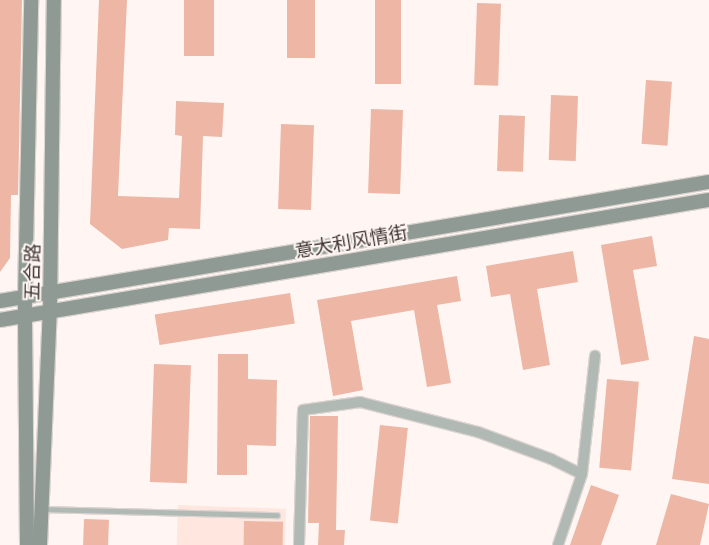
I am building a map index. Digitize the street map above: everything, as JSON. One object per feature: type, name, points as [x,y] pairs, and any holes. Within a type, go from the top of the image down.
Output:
[{"type":"street","name":"五合路","points":[[27,545],[27,315],[25,296],[31,0]]},
{"type":"street","name":"五合路","points":[[40,545],[40,509],[50,311],[54,0]]},
{"type":"street","name":"意大利风情街","points":[[0,301],[709,182]]},
{"type":"street","name":"意大利风情街","points":[[0,320],[709,200]]},
{"type":"street","points":[[558,545],[582,474],[595,356]]},
{"type":"street","points":[[299,545],[303,410],[360,402],[478,432],[551,458],[582,474]]},
{"type":"lane","points":[[40,509],[277,515]]},
{"type":"shaded area","points":[[178,505],[286,509],[285,545],[177,545]]},
{"type":"building","points":[[0,0],[22,0],[18,195],[11,195],[10,258],[0,272]]},
{"type":"building","points":[[99,0],[127,0],[118,196],[179,198],[182,136],[175,135],[176,101],[224,103],[222,137],[203,136],[200,229],[169,228],[168,240],[122,249],[90,224]]},
{"type":"building","points":[[184,0],[214,0],[214,56],[184,56]]},
{"type":"building","points":[[287,0],[315,0],[315,58],[287,58]]},
{"type":"building","points":[[375,0],[401,0],[401,84],[375,84]]},
{"type":"building","points":[[477,3],[501,4],[498,86],[474,85]]},
{"type":"building","points":[[646,80],[672,82],[667,146],[642,144]]},
{"type":"building","points":[[551,95],[578,96],[576,161],[549,160]]},
{"type":"building","points":[[371,109],[403,110],[400,194],[368,193]]},
{"type":"building","points":[[499,115],[525,116],[523,172],[497,171]]},
{"type":"building","points":[[281,124],[314,125],[311,210],[278,209]]},
{"type":"building","points":[[652,236],[657,266],[633,270],[649,360],[621,365],[601,245]]},
{"type":"building","points":[[573,251],[578,282],[537,289],[550,365],[523,370],[510,294],[491,297],[486,266]]},
{"type":"building","points":[[457,276],[461,301],[437,305],[451,383],[427,387],[414,310],[351,321],[363,390],[333,396],[317,300]]},
{"type":"building","points":[[290,293],[295,324],[160,345],[155,314]]},
{"type":"building","points":[[694,336],[709,339],[709,484],[672,479]]},
{"type":"building","points":[[218,354],[248,354],[248,379],[277,380],[276,446],[247,445],[247,475],[217,475]]},
{"type":"building","points":[[154,364],[191,365],[187,483],[150,482]]},
{"type":"building","points":[[607,379],[639,382],[631,470],[599,468]]},
{"type":"building","points":[[310,416],[338,416],[336,530],[345,530],[344,545],[318,545],[319,523],[308,523]]},
{"type":"building","points":[[380,425],[408,428],[398,523],[370,520]]},
{"type":"building","points":[[591,485],[619,495],[601,545],[570,545]]},
{"type":"building","points":[[671,494],[709,504],[700,545],[656,545]]},
{"type":"building","points":[[84,519],[109,520],[108,545],[83,545]]},
{"type":"building","points":[[244,521],[283,522],[283,545],[244,545]]}]
